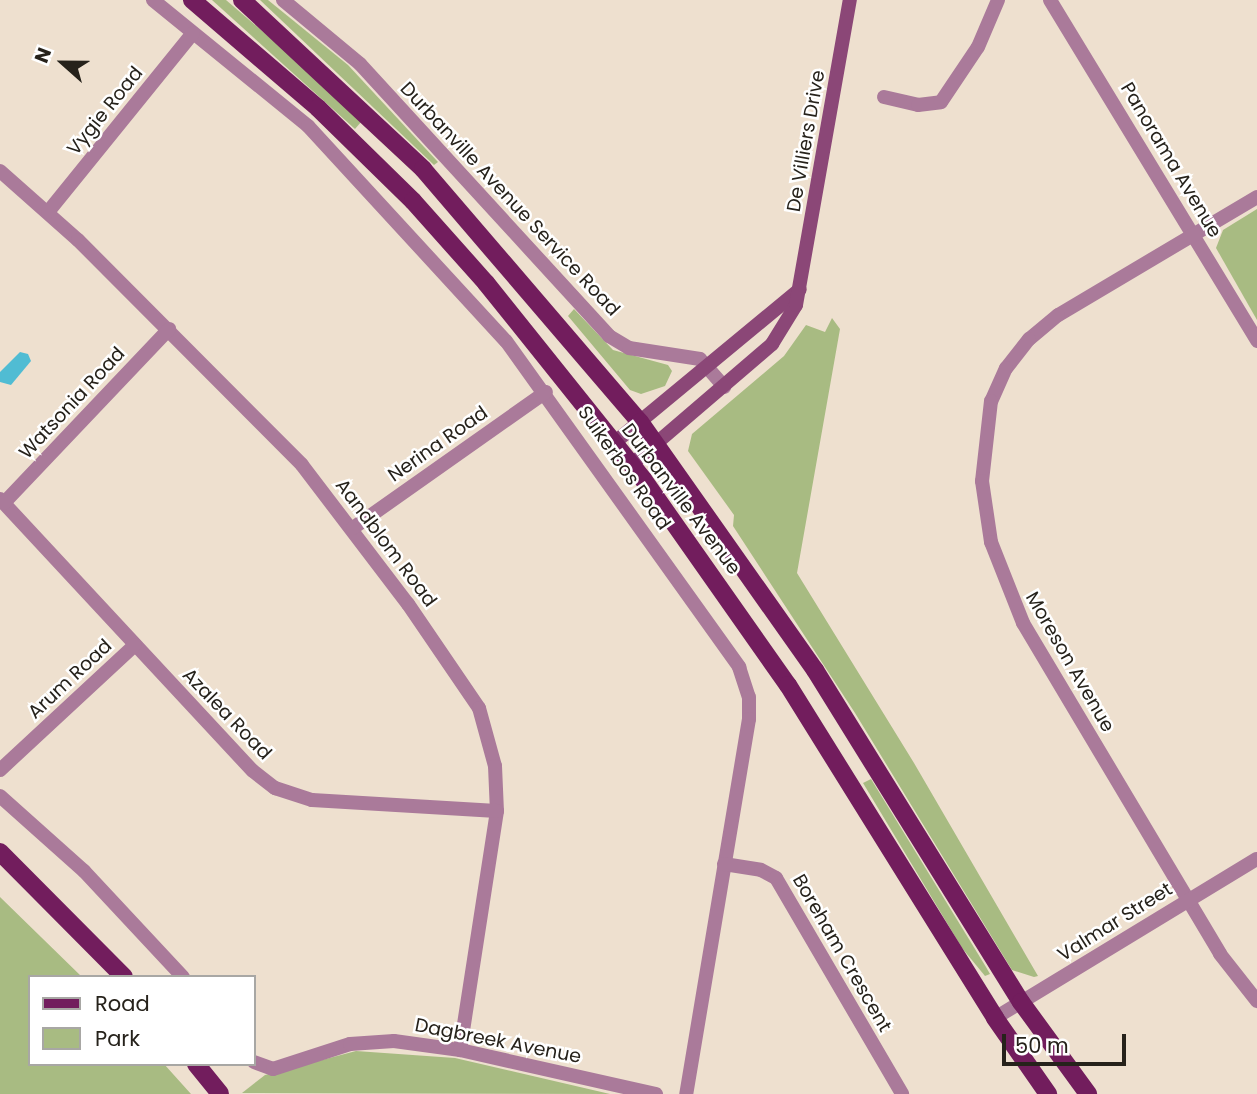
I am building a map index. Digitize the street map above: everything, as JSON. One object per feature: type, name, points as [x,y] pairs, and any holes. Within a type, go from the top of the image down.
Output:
[{"type":"main road","name":"Durbanville Avenue","points":[[192,0],[318,107],[413,201],[486,282],[614,443],[781,674],[995,1018],[1048,1094]]},
{"type":"main road","name":"Durbanville Avenue","points":[[242,0],[423,169],[640,422],[815,670],[1021,1002],[1088,1094]]},
{"type":"main road","points":[[0,852],[122,975]]},
{"type":"main road","points":[[198,1066],[220,1094]]},
{"type":"street","name":"Suikerbos Road","points":[[153,0],[308,126],[506,341],[546,391],[743,676],[749,719],[687,1094]]},
{"type":"street","name":"Durbanville Avenue Service Road","points":[[283,0],[360,64],[615,340],[629,348],[700,359],[724,387]]},
{"type":"street","name":"De Villiers Drive","points":[[631,465],[724,387],[780,334],[800,289],[850,0]]},
{"type":"street","points":[[884,97],[918,105],[941,102],[978,47],[998,0]]},
{"type":"street","name":"Panorama Avenue","points":[[1050,0],[1257,341]]},
{"type":"street","name":"Vygie Road","points":[[48,212],[193,33]]},
{"type":"street","name":"Aandblom Road","points":[[0,171],[48,212],[169,329],[302,465],[353,528],[479,708],[491,744],[497,811],[460,1050]]},
{"type":"street","name":"Moreson Avenue","points":[[1257,197],[1194,237],[1058,315],[1029,339],[994,393],[983,460],[987,522],[1010,597],[1220,954],[1257,1001]]},
{"type":"street","points":[[614,443],[800,289]]},
{"type":"street","name":"Watsonia Road","points":[[2,501],[169,329]]},
{"type":"street","name":"Nerina Road","points":[[353,528],[546,391]]},
{"type":"street","name":"Azalea Road","points":[[2,501],[253,771],[287,793],[325,802],[497,811]]},
{"type":"street","name":"Arum Road","points":[[0,770],[135,645]]},
{"type":"street","points":[[0,796],[83,871],[181,975]]},
{"type":"street","name":"Valmar Street","points":[[995,1018],[1257,859]]},
{"type":"street","name":"Boreham Crescent","points":[[724,864],[761,870],[776,878],[902,1094]]},
{"type":"street","name":"Dagbreek Avenue","points":[[256,1063],[266,1068],[280,1068],[365,1041],[460,1050],[656,1094]]},
{"type":"green space","points":[[212,0],[226,0],[291,56],[361,122],[355,129]]},
{"type":"green space","points":[[260,0],[268,0],[348,65],[438,162],[434,165]]},
{"type":"green space","points":[[1257,209],[1257,320],[1216,248],[1223,230]]},
{"type":"green space","points":[[574,309],[613,350],[668,365],[672,371],[665,386],[641,394],[630,390],[568,316]]},
{"type":"green space","points":[[832,318],[840,329],[797,573],[914,763],[1038,976],[1012,970],[855,713],[733,526],[734,515],[688,451],[692,434],[784,356],[806,325],[825,332]]},
{"type":"green space","points":[[871,779],[990,974],[985,976],[962,948],[863,783]]},
{"type":"green space","points":[[0,897],[80,975],[28,975],[28,1066],[166,1066],[191,1094],[0,1094]]},
{"type":"green space","points":[[356,1051],[455,1058],[610,1094],[242,1093],[265,1075]]},
{"type":"water","points":[[20,352],[28,354],[31,361],[11,385],[0,382],[0,372]]}]
